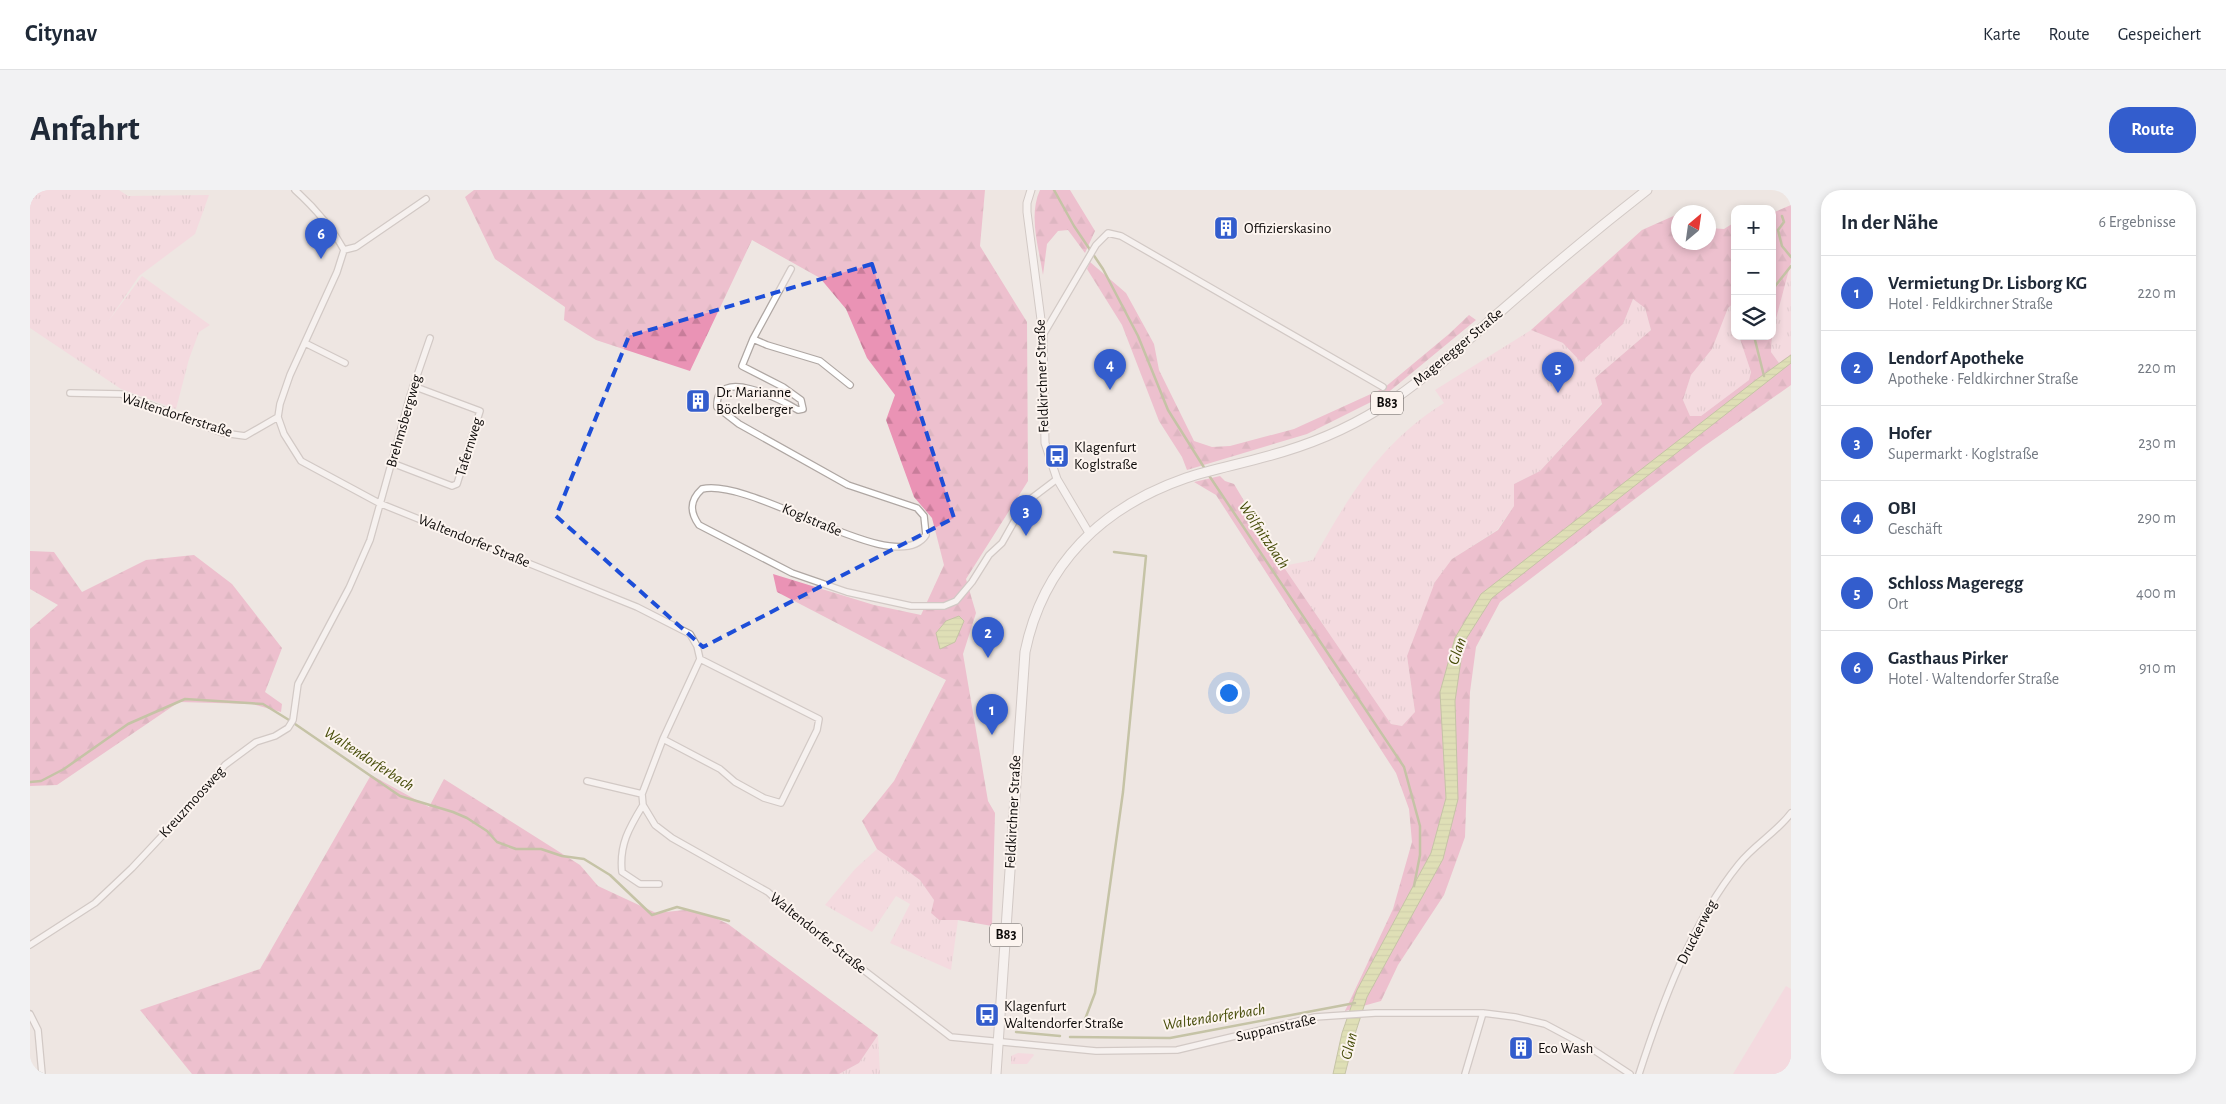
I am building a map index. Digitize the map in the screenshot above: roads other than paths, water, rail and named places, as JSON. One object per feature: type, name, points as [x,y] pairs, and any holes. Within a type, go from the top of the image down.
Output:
[{"type":"main road","name":"Mageregger Straße","points":[[1088,533],[1123,507],[1146,494],[1187,477],[1269,456],[1311,442],[1356,421],[1403,393],[1598,228],[1647,190]]},
{"type":"main road","name":"Feldkirchner Straße","points":[[996,1074],[1000,1043],[1019,722],[1025,652],[1034,616],[1043,598],[1062,564],[1088,533]]},
{"type":"street","points":[[278,417],[280,404],[290,375],[337,272],[344,250],[318,211],[295,190]]},
{"type":"street","name":"Feldkirchner Straße","points":[[1032,190],[1027,203],[1027,212],[1043,335],[1044,436],[1048,459],[1056,479],[1088,533]]},
{"type":"street","points":[[344,250],[356,247],[400,219],[426,199]]},
{"type":"street","points":[[1043,335],[1096,245],[1108,233],[1121,236],[1383,387]]},
{"type":"street","name":"Koglstraße","points":[[791,269],[753,339],[742,366],[783,386],[801,400],[803,409],[798,410],[756,390],[735,387],[727,388],[720,392],[717,398],[717,408],[739,424],[848,485],[917,508],[924,516],[926,535],[922,542],[910,547],[898,548],[871,543],[729,488],[712,486],[702,488],[696,494],[691,509],[693,517],[699,525],[792,572],[847,592],[911,606],[944,606],[956,601],[972,582],[989,555],[1002,543],[1024,504],[1056,479]]},
{"type":"street","name":"Brehmsbergweg","points":[[379,503],[413,386],[430,338]]},
{"type":"street","points":[[753,339],[820,361],[850,385]]},
{"type":"street","points":[[304,344],[345,363]]},
{"type":"street","name":"Tafernweg","points":[[392,463],[452,486],[457,484],[480,411],[413,386]]},
{"type":"street","name":"Waltendorferstraße","points":[[70,393],[121,394],[223,433],[245,436],[278,417]]},
{"type":"street","name":"Waltendorfer Straße","points":[[278,417],[284,434],[301,461],[379,503],[637,606],[690,634],[697,646],[700,659]]},
{"type":"street","name":"Kreuzmoosweg","points":[[30,945],[94,903],[138,861],[191,805],[225,765],[256,742],[275,736],[288,728],[293,720],[298,684],[349,588],[370,540],[379,503]]},
{"type":"street","points":[[587,781],[642,794],[663,739],[700,659],[819,719],[817,730],[780,803],[764,798],[735,782],[720,769],[663,739]]},
{"type":"street","name":"Waltendorfer Straße","points":[[642,794],[644,805],[655,825],[672,838],[768,892],[797,919],[951,1037],[1000,1043]]},
{"type":"street","points":[[644,805],[632,824],[620,854],[622,872],[640,884],[659,884]]},
{"type":"street","name":"Druckerweg","points":[[1639,1074],[1671,984],[1710,904],[1739,862],[1791,813]]},
{"type":"street","name":"Suppanstraße","points":[[1000,1043],[1096,1051],[1177,1050],[1251,1034],[1295,1021],[1340,1015],[1375,1013],[1483,1013],[1515,1017],[1545,1024],[1592,1049],[1630,1074]]},
{"type":"street","points":[[1465,1074],[1483,1013]]},
{"type":"street","points":[[30,1014],[38,1030],[42,1074]]},
{"type":"water","name":"Glan","points":[[1791,355],[1791,363],[1492,598],[1466,639],[1461,660],[1455,701],[1458,799],[1443,859],[1367,997],[1345,1074],[1333,1074],[1342,1033],[1357,990],[1431,853],[1446,798],[1440,692],[1455,638],[1481,594],[1756,380]]},
{"type":"water","points":[[959,616],[964,621],[955,642],[940,649],[936,633],[946,621]]},
{"type":"waterway","name":"Wölfnitzbach","points":[[1054,190],[1074,226],[1103,269],[1138,336],[1168,410],[1205,469]]},
{"type":"waterway","points":[[1782,216],[1784,222],[1778,230],[1782,246],[1791,257]]},
{"type":"waterway","points":[[1776,285],[1791,266]]},
{"type":"waterway","points":[[1755,340],[1764,376]]},
{"type":"waterway","name":"Wölfnitzbach","points":[[1208,474],[1404,767],[1420,826],[1420,855],[1414,886]]},
{"type":"waterway","points":[[1084,1022],[1095,993],[1123,792],[1146,556],[1114,552]]},
{"type":"waterway","name":"Waltendorferbach","points":[[30,782],[41,781],[64,769],[128,724],[185,699],[263,704],[289,720]]},
{"type":"waterway","name":"Waltendorferbach","points":[[295,724],[400,796],[467,818],[487,831],[497,842],[516,849],[541,849],[562,856],[584,859],[610,875],[652,915],[677,907],[729,921]]},
{"type":"waterway","name":"Waltendorferbach","points":[[1070,1037],[1170,1038],[1355,1003]]},
{"type":"waterway","name":"Waltendorferbach","points":[[1016,1032],[1060,1036]]},
{"type":"place","name":"Offizierskasino","points":[[1226,228]]},
{"type":"place","name":"Gasthaus Pirker","points":[[321,259]]},
{"type":"place","name":"OBI","points":[[1110,390]]},
{"type":"place","name":"Schloss Mageregg","points":[[1558,393]]},
{"type":"place","name":"Dr. Marianne Böckelberger","points":[[698,401]]},
{"type":"place","name":"Klagenfurt Koglstraße","points":[[1057,456]]},
{"type":"place","name":"Hofer","points":[[1026,536]]},
{"type":"place","name":"Lendorf Apotheke","points":[[988,658]]},
{"type":"place","name":"Vermietung Dr. Lisborg KG","points":[[992,735]]},
{"type":"place","name":"Klagenfurt Waltendorfer Straße","points":[[987,1015]]},
{"type":"place","name":"Eco Wash","points":[[1521,1048]]}]
